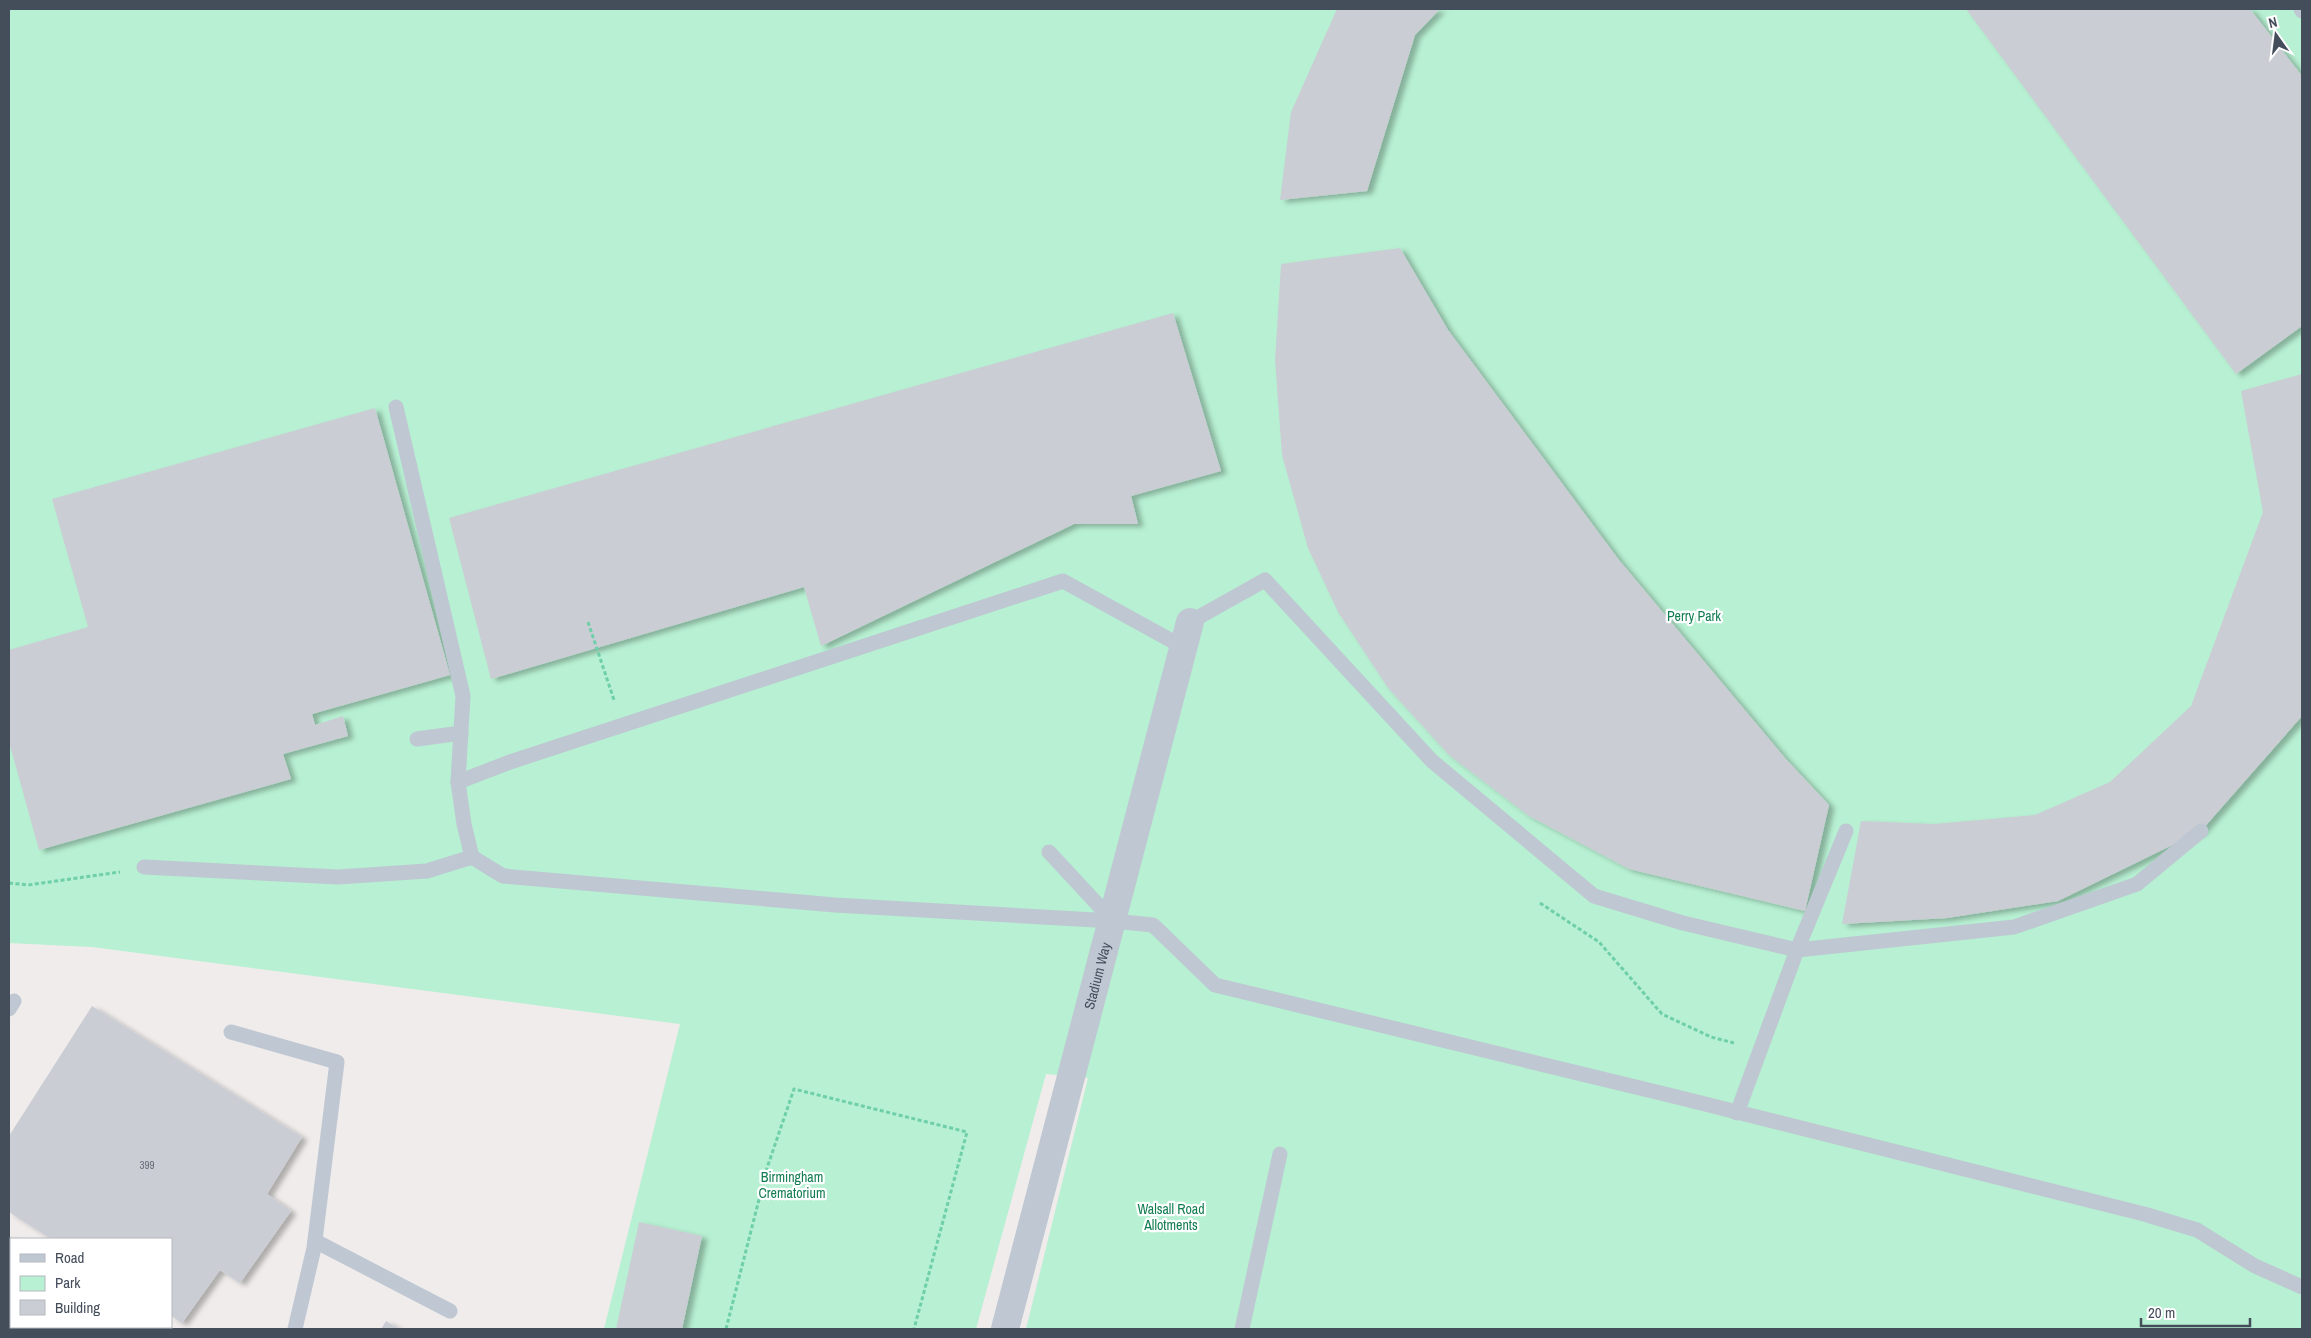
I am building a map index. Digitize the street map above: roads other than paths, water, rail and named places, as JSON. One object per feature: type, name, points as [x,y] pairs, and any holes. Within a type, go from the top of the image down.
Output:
[{"type":"street","name":"Stadium Way","points":[[1005,1329],[1187,635]]},
{"type":"lane","points":[[396,407],[463,696],[458,782],[464,824],[472,857],[503,876],[834,905],[1153,925],[1216,985],[1737,1112],[2144,1214],[2197,1230],[2255,1266],[2302,1287]]},
{"type":"lane","points":[[458,782],[1063,581],[1187,635],[1265,580],[1432,760],[1594,896],[1682,923],[1797,950],[2014,927],[2137,884],[2200,831]]},
{"type":"lane","points":[[417,739],[460,733]]},
{"type":"lane","points":[[1737,1112],[1797,950],[1846,831]]},
{"type":"lane","points":[[1049,852],[1113,921]]},
{"type":"lane","points":[[147,868],[338,877],[427,871],[472,857]]},
{"type":"lane","points":[[232,1032],[337,1062],[315,1241],[295,1329]]},
{"type":"lane","points":[[1242,1329],[1280,1154]]},
{"type":"lane","points":[[315,1241],[450,1311]]},
{"type":"park label","name":"Perry Park","points":[[1694,616]]},
{"type":"park label","name":"Birmingham Crematorium","points":[[792,1186]]},
{"type":"park label","name":"Walsall Road Allotments","points":[[1171,1218]]}]
